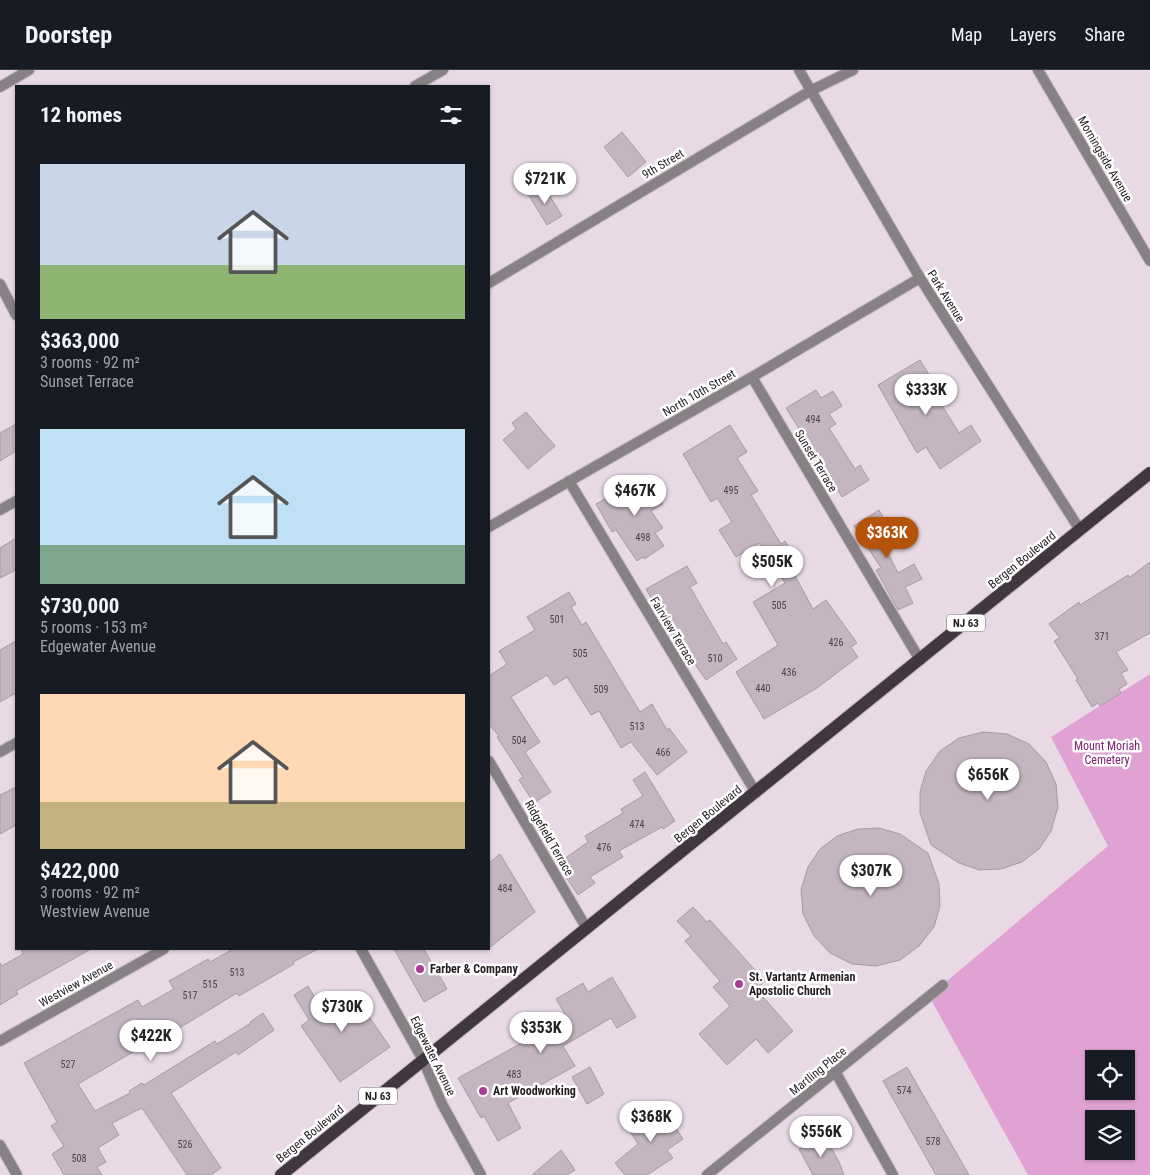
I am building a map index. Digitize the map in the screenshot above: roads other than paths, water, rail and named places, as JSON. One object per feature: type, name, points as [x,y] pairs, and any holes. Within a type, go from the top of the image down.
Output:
[{"type":"main road","name":"Bergen Boulevard","points":[[281,1175],[1150,473]]},
{"type":"street","points":[[0,87],[29,70]]},
{"type":"street","points":[[417,85],[443,70]]},
{"type":"street","name":"Park Avenue","points":[[799,70],[920,278],[1080,530]]},
{"type":"street","name":"9th Street","points":[[490,282],[810,91],[853,70]]},
{"type":"street","name":"Morningside Avenue","points":[[1038,70],[1150,261]]},
{"type":"street","name":"North 10th Street","points":[[490,526],[752,377],[920,278]]},
{"type":"street","points":[[0,284],[15,313]]},
{"type":"street","name":"Sunset Terrace","points":[[752,377],[920,660]]},
{"type":"street","name":"Fairview Terrace","points":[[569,481],[756,793]]},
{"type":"street","points":[[0,510],[15,502]]},
{"type":"street","points":[[0,752],[15,744]]},
{"type":"street","name":"Ridgefield Terrace","points":[[490,762],[587,929]]},
{"type":"street","name":"Westview Avenue","points":[[0,1041],[162,950]]},
{"type":"street","name":"Edgewater Avenue","points":[[362,950],[423,1060],[442,1104],[481,1175]]},
{"type":"street","name":"Martling Place","points":[[707,1175],[944,985]]},
{"type":"street","points":[[836,1073],[893,1175]]},
{"type":"street","points":[[0,1145],[17,1175]]},
{"type":"place","name":"Farber & Company","points":[[420,969]]},
{"type":"place","name":"St. Vartantz Armenian Apostolic Church","points":[[739,984]]},
{"type":"place","name":"Art Woodworking","points":[[483,1091]]},
{"type":"park label","name":"Mount Moriah Cemetery","points":[[1107,753]]}]
